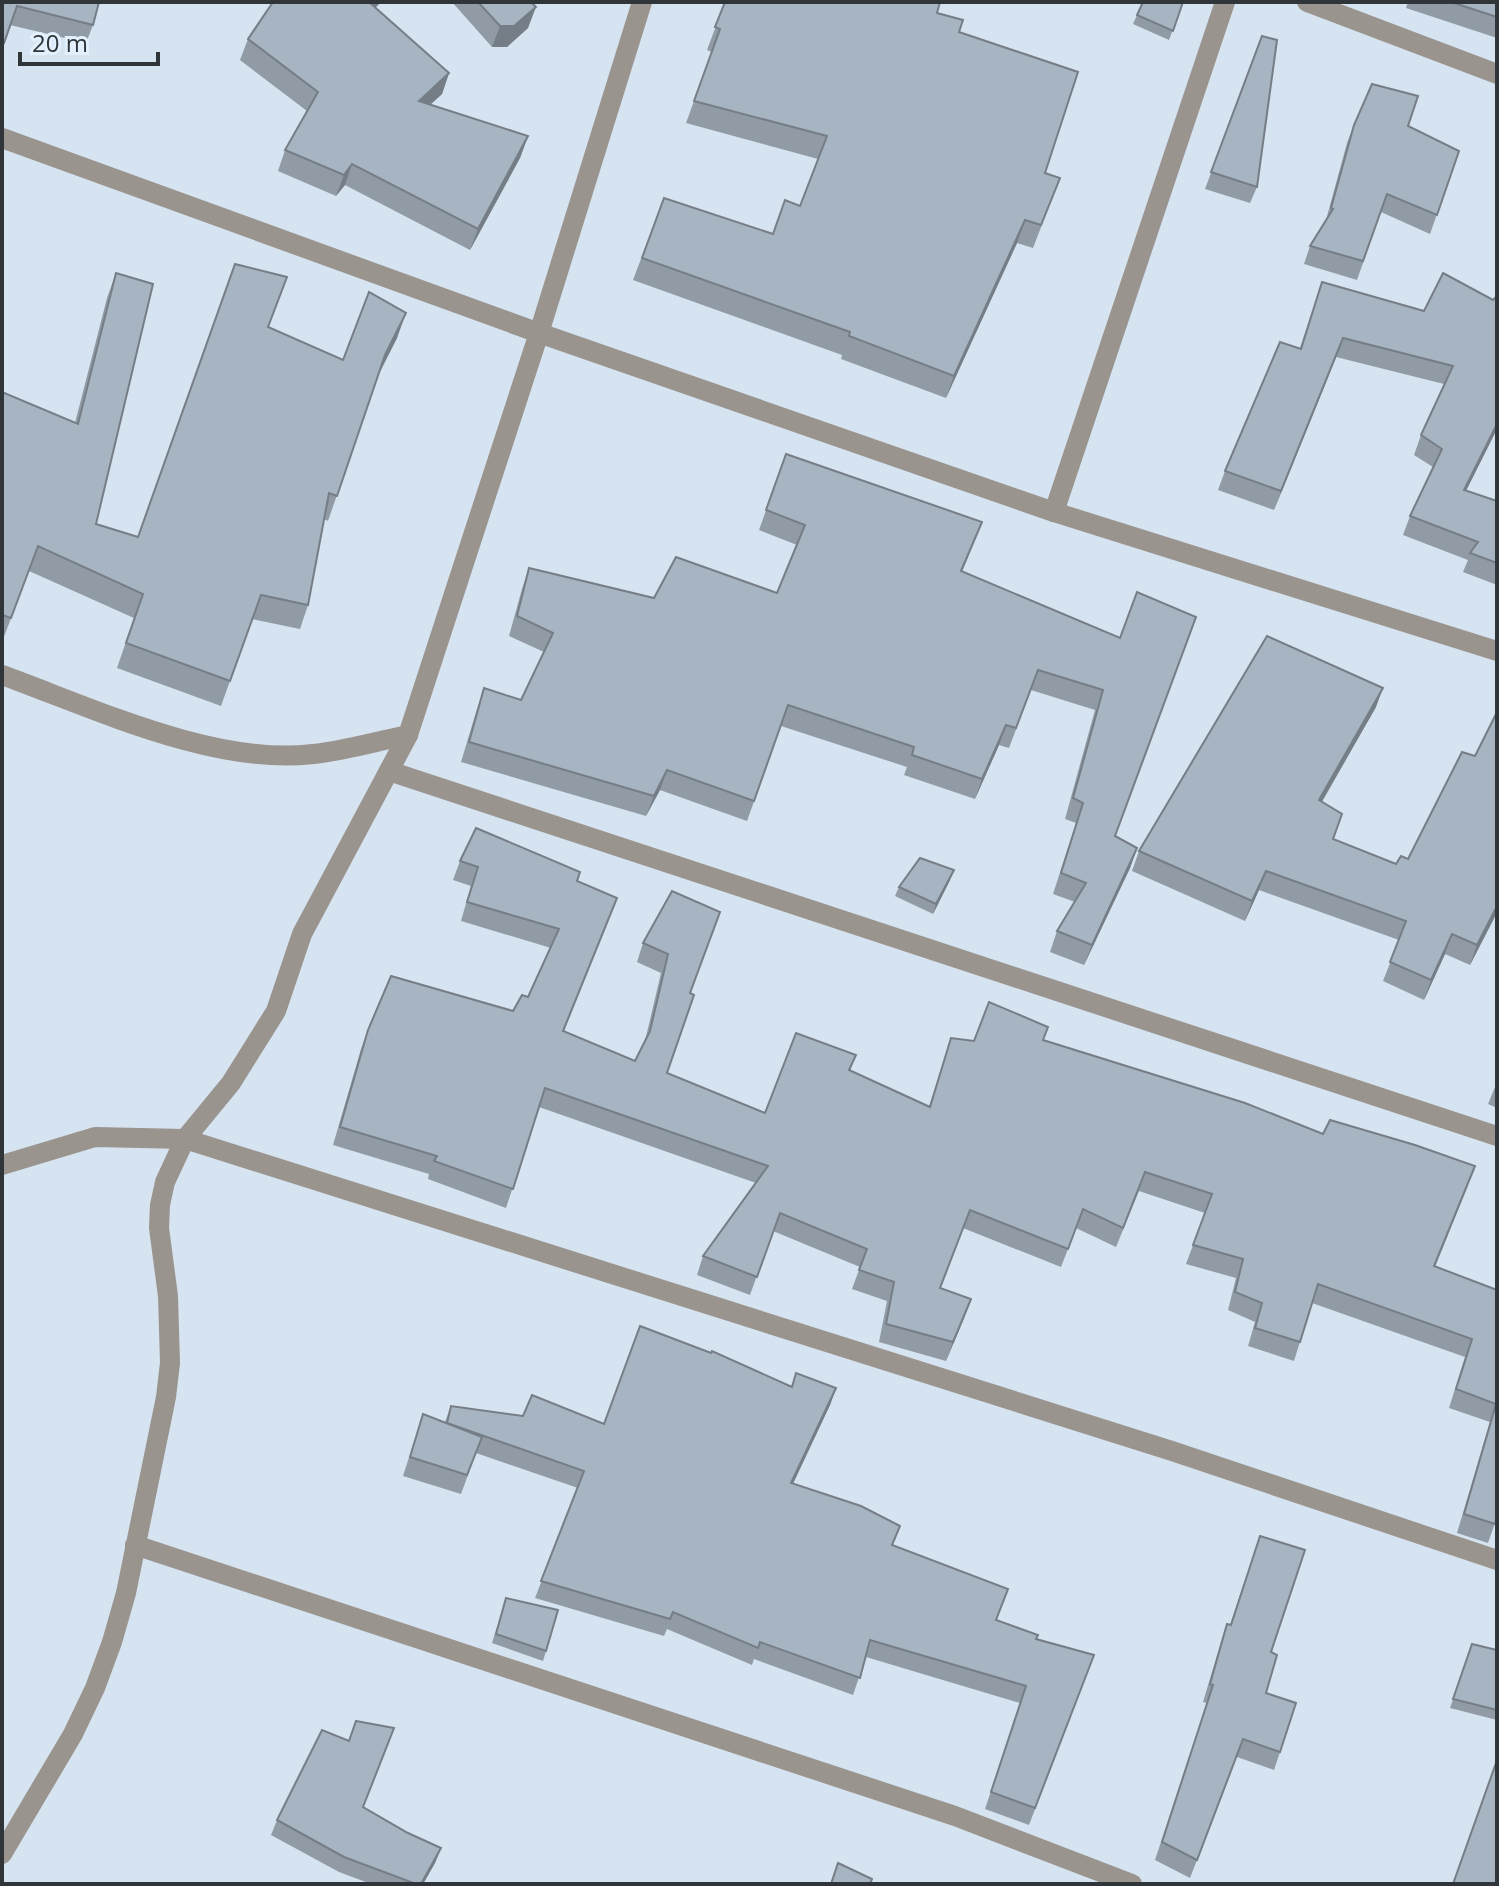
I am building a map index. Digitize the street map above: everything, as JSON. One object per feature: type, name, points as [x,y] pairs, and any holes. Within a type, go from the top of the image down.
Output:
[{"type":"street","points":[[2,1854],[73,1734],[95,1688],[116,1630],[166,1397],[170,1363],[171,1330],[159,1228],[165,1182],[185,1139],[231,1083],[276,1011],[302,934],[408,735],[539,333],[642,2]]},
{"type":"street","points":[[1054,512],[1225,2]]},
{"type":"street","points":[[1307,2],[1497,74]]},
{"type":"street","points":[[2,138],[539,333],[1054,512],[1497,651]]},
{"type":"street","points":[[2,675],[156,731],[206,746],[259,754],[312,755],[408,735]]},
{"type":"street","points":[[389,771],[1497,1136]]},
{"type":"street","points":[[2,1165],[95,1137],[185,1139],[1172,1451],[1497,1560]]},
{"type":"street","points":[[135,1545],[955,1816],[1132,1884]]},
{"type":"building","points":[[2,2],[99,2],[93,25],[17,6],[4,43]]},
{"type":"building","points":[[273,2],[369,2],[449,73],[419,101],[528,136],[478,229],[352,164],[344,175],[285,150],[318,92],[248,39]]},
{"type":"building","points":[[478,2],[531,2],[536,7],[514,26],[500,26]]},
{"type":"building","points":[[725,2],[940,2],[937,13],[963,20],[959,32],[1078,72],[1045,173],[1060,178],[1041,225],[1025,220],[954,376],[849,336],[850,332],[642,258],[664,198],[773,234],[785,200],[800,206],[827,136],[694,101],[720,29],[715,27]]},
{"type":"building","points":[[1143,2],[1183,2],[1173,31],[1137,15]]},
{"type":"building","points":[[1451,2],[1497,2],[1497,17]]},
{"type":"building","points":[[1262,36],[1277,40],[1257,187],[1211,172]]},
{"type":"building","points":[[1372,84],[1418,96],[1408,126],[1459,151],[1437,215],[1387,194],[1363,261],[1310,246],[1333,209],[1354,125]]},
{"type":"building","points":[[235,264],[287,277],[268,327],[343,360],[369,292],[406,313],[385,355],[337,496],[329,493],[308,605],[261,595],[230,681],[126,643],[143,594],[38,546],[11,618],[2,615],[2,392],[78,424],[116,273],[153,284],[96,524],[138,537]]},
{"type":"building","points":[[1443,273],[1493,300],[1497,296],[1497,424],[1464,490],[1497,501],[1497,563],[1470,553],[1478,542],[1410,516],[1442,449],[1421,435],[1453,366],[1343,338],[1281,491],[1225,471],[1280,342],[1301,349],[1322,282],[1424,311]]},
{"type":"building","points":[[786,454],[982,522],[961,571],[1120,638],[1137,592],[1196,617],[1115,836],[1137,848],[1092,945],[1057,931],[1086,883],[1061,873],[1083,803],[1073,798],[1103,690],[1038,670],[1016,728],[1006,725],[982,779],[912,755],[914,747],[788,705],[754,801],[667,770],[654,796],[469,742],[484,688],[521,700],[553,633],[517,616],[529,568],[654,598],[676,557],[777,593],[805,525],[766,510]]},
{"type":"building","points":[[1267,636],[1383,688],[1319,800],[1342,814],[1333,839],[1396,864],[1401,856],[1408,859],[1462,752],[1475,756],[1497,712],[1497,906],[1477,945],[1452,934],[1431,980],[1390,962],[1406,921],[1266,871],[1252,901],[1139,851]]},
{"type":"building","points":[[476,828],[580,872],[577,881],[617,898],[563,1031],[635,1061],[650,1031],[668,954],[643,943],[672,891],[720,912],[690,993],[694,995],[667,1073],[765,1113],[796,1033],[856,1055],[849,1070],[930,1107],[951,1038],[974,1041],[989,1002],[1048,1027],[1043,1040],[1245,1103],[1323,1134],[1330,1120],[1475,1166],[1434,1266],[1497,1290],[1495,1524],[1464,1514],[1496,1404],[1456,1389],[1472,1339],[1318,1284],[1300,1342],[1255,1328],[1262,1303],[1235,1292],[1243,1259],[1193,1245],[1212,1194],[1145,1172],[1123,1228],[1083,1209],[1068,1249],[970,1210],[940,1288],[971,1299],[953,1342],[886,1324],[894,1282],[859,1270],[867,1249],[780,1213],[757,1277],[703,1256],[768,1166],[545,1088],[513,1189],[434,1161],[437,1156],[340,1127],[368,1030],[391,976],[513,1011],[522,995],[528,997],[559,929],[467,902],[478,867],[460,861]]},
{"type":"building","points":[[920,858],[954,870],[936,904],[899,887]]},
{"type":"building","points":[[640,1326],[712,1351],[792,1387],[796,1373],[836,1388],[791,1483],[861,1506],[900,1526],[892,1545],[1008,1589],[996,1620],[1038,1635],[1036,1639],[1094,1655],[1035,1808],[991,1792],[1026,1686],[870,1640],[860,1678],[760,1642],[758,1648],[673,1612],[670,1619],[541,1581],[584,1471],[447,1423],[451,1406],[523,1416],[532,1395],[604,1424]]},
{"type":"building","points":[[423,1414],[482,1437],[467,1475],[410,1457]]},
{"type":"building","points":[[1260,1536],[1305,1550],[1271,1652],[1277,1655],[1266,1693],[1296,1703],[1280,1752],[1243,1739],[1197,1860],[1162,1842],[1213,1685],[1210,1684],[1227,1624],[1231,1625]]},
{"type":"building","points":[[506,1598],[558,1610],[546,1651],[496,1634]]},
{"type":"building","points":[[1472,1644],[1497,1650],[1497,1710],[1453,1699]]},
{"type":"building","points":[[356,1721],[394,1728],[363,1807],[441,1848],[421,1884],[344,1857],[277,1820],[322,1730],[349,1741]]},
{"type":"building","points":[[1496,1763],[1497,1884],[1453,1884]]},
{"type":"building","points":[[838,1863],[872,1879],[870,1884],[831,1884]]}]
